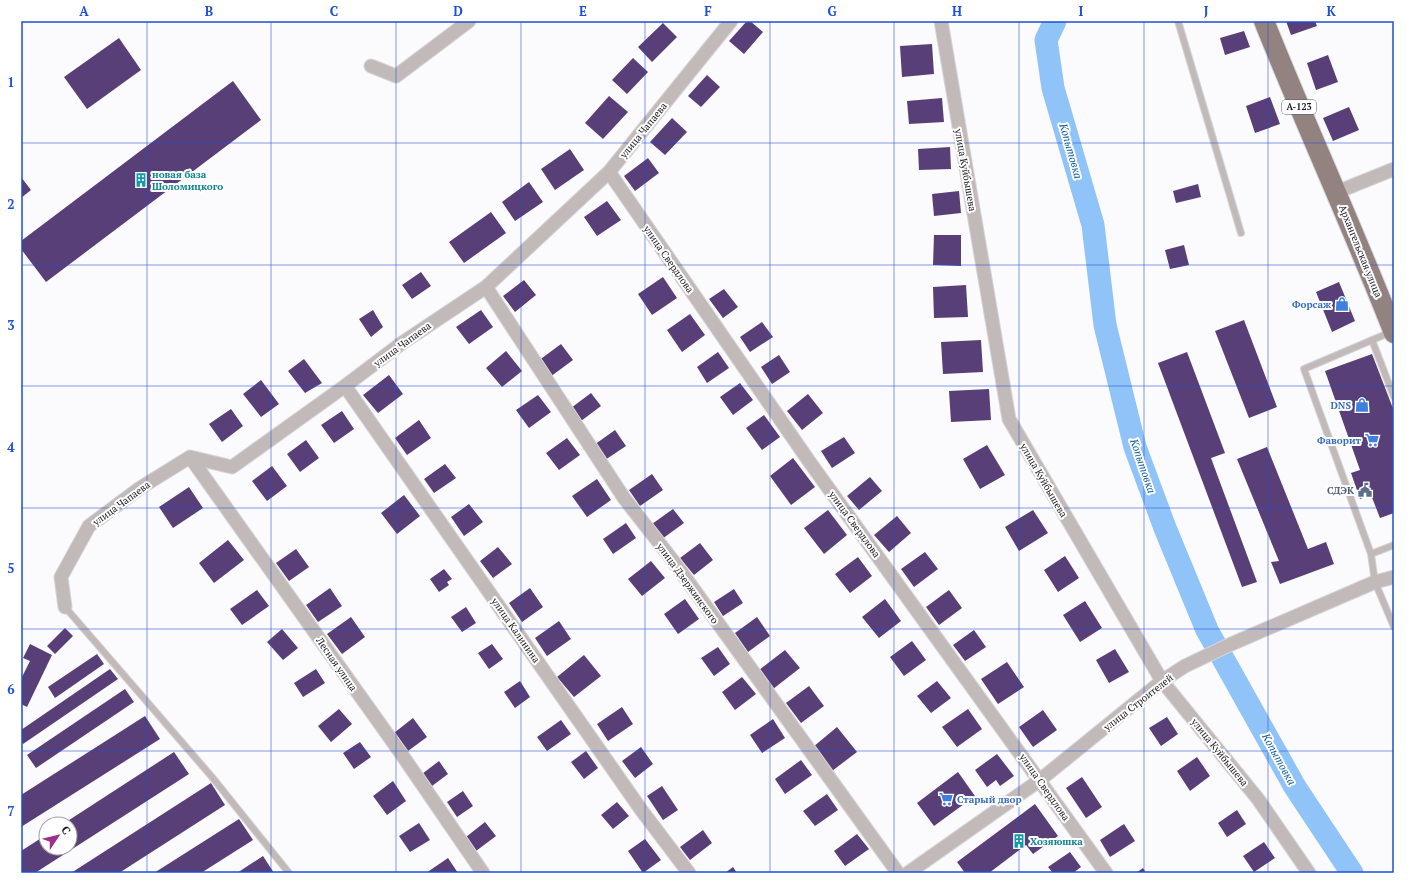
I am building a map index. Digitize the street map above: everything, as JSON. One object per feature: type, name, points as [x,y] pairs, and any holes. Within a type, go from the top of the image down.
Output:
[{"type":"main road","name":"А-123","points":[[1264,21],[1293,93],[1337,192]]},
{"type":"main road","name":"Архангельская улица","points":[[1337,192],[1394,332]]},
{"type":"street","points":[[371,66],[396,76],[469,21]]},
{"type":"street","name":"улица Чапаева","points":[[65,607],[61,577],[89,526],[140,488],[190,457],[232,467],[402,343],[486,287],[609,172],[731,21]]},
{"type":"street","name":"улица Куйбышева","points":[[941,21],[1008,419],[1162,681],[1258,799],[1309,873]]},
{"type":"street","points":[[1337,192],[1394,169]]},
{"type":"street","name":"улица Свердлова","points":[[609,172],[816,470],[1106,873]]},
{"type":"street","name":"улица Дзержинского","points":[[486,287],[624,498],[674,562],[898,873]]},
{"type":"street","name":"улица Калинина","points":[[345,386],[639,807],[689,873]]},
{"type":"street","name":"Лесная улица","points":[[190,457],[400,752],[483,873]]},
{"type":"street","name":"улица Строителей","points":[[908,873],[1040,780],[1162,681],[1185,666],[1229,645],[1375,582],[1394,577]]},
{"type":"lane","points":[[1178,21],[1241,233]]},
{"type":"lane","points":[[1394,332],[1304,369],[1371,554],[1375,582],[1394,626]]},
{"type":"lane","points":[[1372,340],[1394,397]]},
{"type":"lane","points":[[1371,554],[1394,545]]},
{"type":"lane","points":[[65,607],[212,777],[289,873]]},
{"type":"building","points":[[747,21],[750,21],[763,32],[744,54],[729,41]]},
{"type":"building","points":[[1286,21],[1315,21],[1317,26],[1291,35]]},
{"type":"building","points":[[663,23],[677,37],[652,62],[638,47]]},
{"type":"building","points":[[1244,31],[1250,47],[1225,55],[1220,38]]},
{"type":"building","points":[[119,38],[141,70],[87,109],[64,77]]},
{"type":"building","points":[[932,44],[934,74],[902,77],[900,46]]},
{"type":"building","points":[[1328,55],[1338,82],[1316,90],[1307,63]]},
{"type":"building","points":[[633,58],[648,72],[627,94],[612,80]]},
{"type":"building","points":[[707,75],[720,87],[701,107],[688,96]]},
{"type":"building","name":"новая база Шоломицкого","points":[[233,81],[261,120],[46,282],[21,249],[21,241]]},
{"type":"building","points":[[609,96],[628,112],[603,139],[585,123]]},
{"type":"building","points":[[1270,97],[1280,124],[1255,133],[1246,106]]},
{"type":"building","points":[[942,98],[944,122],[909,124],[907,101]]},
{"type":"building","points":[[1349,107],[1359,130],[1333,141],[1323,118]]},
{"type":"building","points":[[672,118],[687,132],[665,155],[650,142]]},
{"type":"building","points":[[950,147],[951,169],[919,170],[918,149]]},
{"type":"building","points":[[570,149],[584,170],[555,190],[541,169]]},
{"type":"building","points":[[648,158],[659,173],[635,191],[624,176]]},
{"type":"building","points":[[21,177],[31,190],[21,198]]},
{"type":"building","points":[[529,182],[543,202],[515,221],[502,202]]},
{"type":"building","points":[[1198,184],[1201,197],[1176,203],[1173,191]]},
{"type":"building","points":[[959,191],[961,213],[934,216],[932,194]]},
{"type":"building","points":[[607,201],[621,220],[597,236],[584,217]]},
{"type":"building","points":[[491,212],[506,233],[464,263],[449,242]]},
{"type":"building","points":[[934,235],[961,235],[961,266],[933,265]]},
{"type":"building","points":[[1184,245],[1189,265],[1170,269],[1165,250]]},
{"type":"building","points":[[421,272],[431,286],[412,299],[402,285]]},
{"type":"building","points":[[663,277],[677,298],[652,315],[638,294]]},
{"type":"building","points":[[524,280],[536,295],[515,312],[503,296]]},
{"type":"building","points":[[1339,282],[1355,321],[1332,332],[1316,292]]},
{"type":"building","points":[[966,285],[968,317],[934,318],[933,287]]},
{"type":"building","points":[[724,289],[738,307],[723,318],[709,299]]},
{"type":"building","points":[[373,310],[383,327],[371,337],[359,319]]},
{"type":"building","points":[[481,310],[493,327],[469,344],[456,327]]},
{"type":"building","points":[[690,314],[705,335],[682,352],[667,330]]},
{"type":"building","points":[[1244,320],[1277,407],[1249,418],[1215,331]]},
{"type":"building","points":[[762,322],[773,337],[750,352],[740,337]]},
{"type":"building","points":[[981,340],[983,372],[943,374],[941,342]]},
{"type":"building","points":[[561,344],[573,360],[550,377],[538,361]]},
{"type":"building","points":[[506,351],[522,371],[502,387],[486,368]]},
{"type":"building","points":[[718,352],[729,368],[707,383],[697,367]]},
{"type":"building","points":[[1187,352],[1225,453],[1211,458],[1257,582],[1242,587],[1158,363]]},
{"type":"building","name":"Фаворит","points":[[1372,354],[1394,411],[1394,513],[1380,518],[1371,495],[1360,499],[1351,473],[1360,470],[1325,371]]},
{"type":"building","points":[[779,355],[790,372],[772,384],[761,367]]},
{"type":"building","points":[[304,359],[322,383],[305,393],[288,371]]},
{"type":"building","points":[[389,375],[403,394],[378,413],[363,395]]},
{"type":"building","points":[[261,380],[279,404],[261,417],[243,394]]},
{"type":"building","points":[[740,383],[753,400],[733,415],[720,397]]},
{"type":"building","points":[[989,389],[991,420],[951,422],[949,391]]},
{"type":"building","points":[[591,393],[601,406],[581,421],[571,408]]},
{"type":"building","points":[[808,394],[823,413],[802,430],[787,411]]},
{"type":"building","points":[[538,395],[551,412],[529,428],[516,410]]},
{"type":"building","points":[[231,409],[243,426],[222,442],[209,424]]},
{"type":"building","points":[[342,411],[354,429],[334,443],[321,425]]},
{"type":"building","points":[[764,415],[780,437],[762,450],[746,428]]},
{"type":"building","points":[[419,420],[431,438],[407,455],[395,438]]},
{"type":"building","points":[[615,430],[626,446],[605,460],[594,445]]},
{"type":"building","points":[[844,437],[855,453],[832,468],[821,451]]},
{"type":"building","points":[[567,438],[580,455],[559,470],[546,453]]},
{"type":"building","points":[[306,440],[319,458],[300,472],[287,454]]},
{"type":"building","points":[[987,445],[1005,475],[980,489],[963,459]]},
{"type":"building","points":[[1267,447],[1308,549],[1326,542],[1334,564],[1280,584],[1271,562],[1279,561],[1237,459]]},
{"type":"building","points":[[793,458],[815,487],[791,505],[770,476]]},
{"type":"building","points":[[445,464],[456,478],[434,493],[424,479]]},
{"type":"building","points":[[272,466],[287,486],[267,501],[252,481]]},
{"type":"building","points":[[652,474],[663,490],[640,506],[629,490]]},
{"type":"building","points":[[870,477],[882,491],[859,510],[847,496]]},
{"type":"building","points":[[597,479],[611,500],[587,517],[572,496]]},
{"type":"building","points":[[189,487],[203,508],[173,528],[159,507]]},
{"type":"building","points":[[404,495],[420,516],[397,534],[381,513]]},
{"type":"building","points":[[469,504],[483,522],[464,536],[451,517]]},
{"type":"building","points":[[673,509],[684,523],[662,539],[652,524]]},
{"type":"building","points":[[828,510],[847,535],[824,554],[804,528]]},
{"type":"building","points":[[1033,510],[1048,533],[1019,551],[1005,527]]},
{"type":"building","points":[[897,516],[911,533],[889,552],[874,535]]},
{"type":"building","points":[[626,523],[636,538],[613,554],[603,539]]},
{"type":"building","points":[[228,540],[244,560],[214,583],[199,563]]},
{"type":"building","points":[[700,543],[713,560],[694,575],[680,558]]},
{"type":"building","points":[[498,547],[512,564],[493,578],[480,561]]},
{"type":"building","points":[[296,549],[309,567],[289,581],[276,563]]},
{"type":"building","points":[[925,552],[938,569],[914,587],[901,569]]},
{"type":"building","points":[[1065,556],[1079,578],[1058,592],[1044,570]]},
{"type":"building","points":[[858,557],[872,576],[850,593],[835,574]]},
{"type":"building","points":[[651,561],[665,578],[642,596],[628,579]]},
{"type":"building","points":[[444,569],[452,579],[447,582],[449,585],[439,592],[430,579]]},
{"type":"building","points":[[330,588],[342,606],[318,622],[306,605]]},
{"type":"building","points":[[530,588],[543,607],[522,622],[509,603]]},
{"type":"building","points":[[734,589],[743,603],[723,616],[714,602]]},
{"type":"building","points":[[257,590],[269,606],[242,625],[230,609]]},
{"type":"building","points":[[949,590],[962,608],[939,625],[926,607]]},
{"type":"building","points":[[685,599],[699,619],[678,634],[664,614]]},
{"type":"building","points":[[885,599],[901,621],[879,638],[862,617]]},
{"type":"building","points":[[1085,601],[1102,628],[1080,642],[1063,615]]},
{"type":"building","points":[[466,607],[476,623],[462,632],[451,617]]},
{"type":"building","points":[[351,617],[365,637],[342,654],[327,634]]},
{"type":"building","points":[[757,617],[770,636],[748,652],[735,633]]},
{"type":"building","points":[[559,621],[571,639],[547,656],[535,638]]},
{"type":"building","points":[[65,628],[73,636],[55,654],[47,646]]},
{"type":"building","points":[[282,629],[298,648],[283,660],[267,642]]},
{"type":"building","points":[[974,630],[986,647],[965,661],[953,645]]},
{"type":"building","points":[[912,641],[926,660],[904,676],[890,657]]},
{"type":"building","points":[[30,644],[52,655],[27,707],[21,704],[21,679],[30,661],[23,658]]},
{"type":"building","points":[[492,644],[503,659],[489,669],[478,653]]},
{"type":"building","points":[[718,647],[730,664],[714,676],[701,658]]},
{"type":"building","points":[[1115,649],[1129,672],[1109,683],[1096,660]]},
{"type":"building","points":[[785,650],[800,668],[773,689],[759,670]]},
{"type":"building","points":[[97,654],[104,664],[55,698],[48,687]]},
{"type":"building","points":[[584,655],[601,676],[574,697],[557,677]]},
{"type":"building","points":[[1007,662],[1024,687],[998,704],[981,679]]},
{"type":"building","points":[[110,669],[118,679],[23,744],[21,741],[21,730]]},
{"type":"building","points":[[316,669],[325,683],[303,697],[294,683]]},
{"type":"building","points":[[742,677],[756,694],[735,710],[722,692]]},
{"type":"building","points":[[520,681],[530,697],[515,708],[504,692]]},
{"type":"building","points":[[937,681],[951,698],[931,713],[917,696]]},
{"type":"building","points":[[809,686],[824,706],[801,723],[786,703]]},
{"type":"building","points":[[125,689],[134,702],[36,768],[27,755]]},
{"type":"building","points":[[622,707],[633,724],[608,741],[597,724]]},
{"type":"building","points":[[339,709],[352,724],[331,742],[318,726]]},
{"type":"building","points":[[968,709],[982,729],[957,747],[942,727]]},
{"type":"building","points":[[1043,710],[1057,730],[1033,747],[1019,727]]},
{"type":"building","points":[[145,716],[160,739],[21,827],[21,795]]},
{"type":"building","points":[[1167,717],[1178,734],[1161,746],[1149,728]]},
{"type":"building","points":[[413,718],[427,737],[408,751],[394,733]]},
{"type":"building","points":[[773,719],[785,738],[762,753],[750,735]]},
{"type":"building","points":[[561,720],[571,734],[547,751],[537,737]]},
{"type":"building","points":[[837,727],[857,752],[832,771],[813,747]]},
{"type":"building","points":[[360,742],[371,757],[354,769],[343,753]]},
{"type":"building","points":[[641,747],[653,764],[635,778],[622,761]]},
{"type":"building","points":[[586,751],[598,768],[584,779],[571,762]]},
{"type":"building","points":[[174,752],[189,774],[78,845],[78,816],[75,816]]},
{"type":"building","points":[[997,754],[1014,776],[1000,786],[996,780],[987,787],[975,770]]},
{"type":"building","points":[[1197,757],[1210,776],[1190,791],[1177,771]]},
{"type":"building","points":[[801,760],[812,775],[785,794],[775,779]]},
{"type":"building","points":[[439,761],[448,774],[432,786],[422,774]]},
{"type":"building","name":"Старый двор","points":[[958,772],[975,796],[934,826],[917,803]]},
{"type":"building","points":[[1082,777],[1102,807],[1086,818],[1066,788]]},
{"type":"building","points":[[393,781],[406,801],[387,815],[373,796]]},
{"type":"building","points":[[211,783],[225,805],[119,873],[71,873]]},
{"type":"building","points":[[662,786],[678,810],[663,820],[647,796]]},
{"type":"building","points":[[463,791],[473,806],[457,817],[447,802]]},
{"type":"building","points":[[827,794],[838,810],[815,826],[803,811]]},
{"type":"building","points":[[617,802],[629,816],[613,829],[601,815]]},
{"type":"building","name":"Хозяюшка","points":[[1035,804],[1058,836],[1033,854],[1026,845],[989,873],[965,873],[957,862]]},
{"type":"building","points":[[1237,810],[1246,824],[1227,837],[1218,823]]},
{"type":"building","points":[[239,819],[253,840],[201,873],[154,873]]},
{"type":"building","points":[[485,822],[496,836],[476,851],[466,837]]},
{"type":"building","points":[[419,823],[430,840],[410,852],[399,836]]},
{"type":"building","points":[[1124,824],[1135,841],[1110,857],[1100,840]]},
{"type":"building","points":[[703,830],[712,843],[690,860],[680,847]]},
{"type":"building","points":[[857,834],[869,849],[845,866],[834,851]]},
{"type":"building","points":[[645,839],[661,860],[643,873],[628,851]]},
{"type":"building","points":[[38,840],[38,856],[61,856],[35,873],[21,873],[21,851]]},
{"type":"building","points":[[1264,842],[1275,858],[1254,872],[1243,856]]},
{"type":"building","points":[[1070,852],[1081,867],[1073,873],[1053,873],[1048,867]]},
{"type":"building","points":[[263,856],[274,873],[237,873]]},
{"type":"building","points":[[448,858],[458,873],[426,873]]},
{"type":"building","points":[[733,867],[737,873],[725,873]]},
{"type":"building","points":[[1143,868],[1146,873],[1136,873]]},
{"type":"waterway","name":"Копытовка","points":[[1055,21],[1046,40],[1053,88],[1093,225],[1105,325],[1135,447],[1165,528],[1207,630],[1295,787],[1352,873]]},
{"type":"place","name":"новая база Шоломицкого","points":[[141,180]]},
{"type":"place","name":"Форсаж","points":[[1342,304]]},
{"type":"place","name":"DNS","points":[[1362,405]]},
{"type":"place","name":"Фаворит","points":[[1372,440]]},
{"type":"place","name":"СДЭК","points":[[1365,490]]},
{"type":"place","name":"Старый двор","points":[[946,799]]},
{"type":"place","name":"Хозяюшка","points":[[1019,841]]}]
